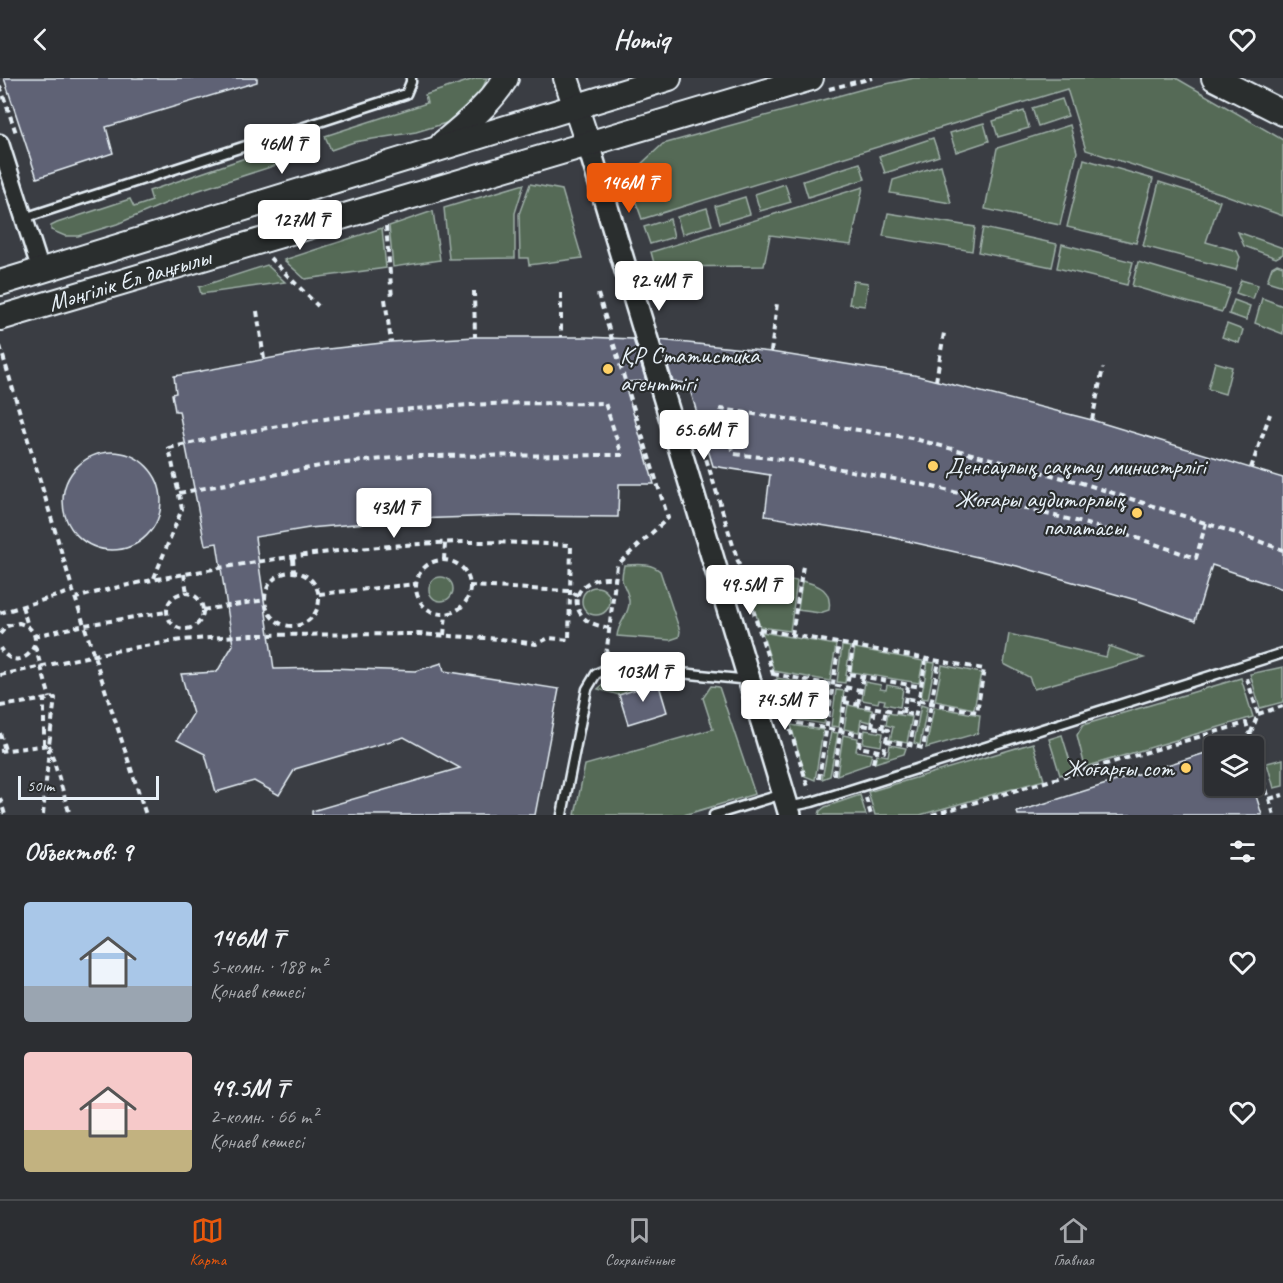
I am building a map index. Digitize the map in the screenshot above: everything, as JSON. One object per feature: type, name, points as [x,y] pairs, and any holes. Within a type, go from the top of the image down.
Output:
[{"type":"main road","points":[[435,150],[463,127],[499,89],[506,78]]},
{"type":"main road","points":[[566,78],[588,144]]},
{"type":"main road","name":"Мәңгілік Ел даңғылы","points":[[0,283],[669,78]]},
{"type":"main road","name":"Мәңгілік Ел даңғылы","points":[[0,318],[811,78]]},
{"type":"main road","points":[[1214,78],[1283,113]]},
{"type":"street","points":[[0,143],[41,271]]},
{"type":"street","points":[[588,144],[787,805]]},
{"type":"lane","points":[[24,218],[406,94],[411,78]]},
{"type":"lane","points":[[714,815],[812,802],[1283,653]]},
{"type":"lane","points":[[562,815],[587,689],[591,679],[604,669],[613,666],[749,680]]},
{"type":"path","points":[[385,219],[392,298]]},
{"type":"path","points":[[268,255],[318,306]]},
{"type":"path","points":[[474,291],[475,337]]},
{"type":"path","points":[[561,293],[561,337]]},
{"type":"path","points":[[598,294],[668,518],[617,564],[604,669]]},
{"type":"path","points":[[385,299],[391,342]]},
{"type":"path","points":[[771,352],[777,303]]},
{"type":"path","points":[[257,311],[264,358]]},
{"type":"path","points":[[936,381],[944,333]]},
{"type":"path","points":[[0,346],[73,591],[147,815]]},
{"type":"path","points":[[1092,420],[1103,368]]},
{"type":"path","points":[[153,579],[182,508],[169,448],[261,429],[381,412],[473,405],[605,403],[622,455],[413,456],[325,465],[179,493]]},
{"type":"path","points":[[1206,523],[1196,558],[1137,538],[1072,520],[916,483],[797,461],[734,454],[721,409],[911,438],[1082,483],[1206,523],[1283,550]]},
{"type":"path","points":[[1251,468],[1270,414]]},
{"type":"path","points":[[699,438],[812,802]]},
{"type":"path","points":[[0,675],[114,651],[186,640],[252,635],[444,635],[536,644],[549,638],[569,640],[571,545],[499,542],[444,543],[293,557],[153,579],[76,598]]},
{"type":"path","points":[[444,543],[444,560]]},
{"type":"path","points":[[293,557],[294,572]]},
{"type":"path","points":[[444,560],[460,567],[466,574],[469,586],[467,599],[462,606],[446,614],[429,611],[422,605],[417,597],[416,584],[421,571],[427,565],[444,560]]},
{"type":"path","points":[[792,635],[803,566]]},
{"type":"path","points":[[294,572],[310,579],[319,594],[317,611],[312,618],[296,626],[278,622],[272,616],[265,600],[271,583],[285,573],[294,572]]},
{"type":"path","points":[[184,574],[187,593]]},
{"type":"path","points":[[609,628],[591,623],[582,617],[578,607],[578,596],[587,583],[605,576],[615,579]]},
{"type":"path","points":[[319,594],[416,584]]},
{"type":"path","points":[[469,586],[570,591],[578,596]]},
{"type":"path","points":[[0,613],[73,591]]},
{"type":"path","points":[[187,593],[198,599],[203,609],[201,621],[187,630],[175,627],[166,612],[170,600],[187,593]]},
{"type":"path","points":[[203,609],[265,600]]},
{"type":"path","points":[[22,606],[28,627],[34,636],[47,699],[44,815]]},
{"type":"path","points":[[34,636],[84,625],[166,612]]},
{"type":"path","points":[[444,635],[446,614]]},
{"type":"path","points":[[0,634],[13,623],[28,627]]},
{"type":"path","points":[[295,634],[296,626]]},
{"type":"path","points":[[759,629],[984,669],[977,712],[905,699]]},
{"type":"path","points":[[186,640],[187,630]]},
{"type":"path","points":[[819,779],[839,643]]},
{"type":"path","points":[[0,648],[7,657],[18,659],[29,655],[35,645]]},
{"type":"path","points":[[834,775],[853,646]]},
{"type":"path","points":[[910,745],[926,659]]},
{"type":"path","points":[[886,741],[923,747],[939,662]]},
{"type":"path","points":[[1243,666],[1258,714],[1250,735]]},
{"type":"path","points":[[772,674],[860,690]]},
{"type":"path","points":[[849,674],[921,687]]},
{"type":"path","points":[[858,704],[863,677]]},
{"type":"path","points":[[903,712],[908,685]]},
{"type":"path","points":[[0,706],[55,698],[47,745],[70,815]]},
{"type":"path","points":[[844,702],[915,715]]},
{"type":"path","points":[[1258,714],[1283,706]]},
{"type":"path","points":[[872,727],[875,708]]},
{"type":"path","points":[[882,729],[886,710]]},
{"type":"path","points":[[787,721],[862,735]]},
{"type":"path","points":[[932,815],[1246,723],[1250,735]]},
{"type":"path","points":[[863,725],[872,727],[888,730],[884,752],[860,747],[863,725]]},
{"type":"path","points":[[0,733],[3,750],[47,745]]},
{"type":"path","points":[[873,763],[876,750]]},
{"type":"path","points":[[1264,782],[1274,815]]},
{"type":"path","points":[[1269,799],[1283,795]]},
{"type":"path","points":[[0,798],[5,815]]},
{"type":"green space","points":[[477,78],[487,78],[480,94],[456,120],[416,132],[354,142],[331,150],[325,136],[427,103],[425,95]]},
{"type":"green space","points":[[914,78],[1176,78],[1283,140],[1283,216],[1223,194],[1086,150],[1067,89],[642,219],[627,177],[663,144],[863,89]]},
{"type":"green space","points":[[1062,99],[1068,116],[1038,126],[1032,108]]},
{"type":"green space","points":[[1024,111],[1029,128],[998,137],[993,121]]},
{"type":"green space","points":[[984,123],[989,141],[956,152],[950,133]]},
{"type":"green space","points":[[1070,125],[1077,152],[1060,225],[985,209],[997,148]]},
{"type":"green space","points":[[933,138],[939,156],[885,173],[879,156]]},
{"type":"green space","points":[[283,145],[289,161],[190,193],[117,224],[78,236],[65,236],[51,230],[51,226],[57,223],[130,199],[134,207],[152,201],[149,191]]},
{"type":"green space","points":[[1084,159],[1153,179],[1136,243],[1067,227]]},
{"type":"green space","points":[[860,163],[865,179],[808,197],[803,181]]},
{"type":"green space","points":[[941,165],[951,203],[890,193],[893,180]]},
{"type":"green space","points":[[1159,182],[1220,201],[1206,242],[1237,251],[1240,257],[1236,270],[1143,246]]},
{"type":"green space","points":[[524,184],[515,213],[515,258],[449,259],[444,208]]},
{"type":"green space","points":[[530,184],[562,190],[582,258],[529,265],[528,258],[520,258],[519,214]]},
{"type":"green space","points":[[785,184],[791,202],[760,211],[755,194]]},
{"type":"green space","points":[[863,187],[851,245],[770,235],[764,266],[655,267],[651,252]]},
{"type":"green space","points":[[745,197],[750,214],[720,223],[715,206]]},
{"type":"green space","points":[[707,208],[712,225],[682,234],[677,217]]},
{"type":"green space","points":[[433,211],[440,260],[393,267],[389,226]]},
{"type":"green space","points":[[888,213],[975,227],[972,251],[883,236]]},
{"type":"green space","points":[[670,219],[674,237],[650,244],[644,227]]},
{"type":"green space","points":[[382,228],[386,268],[305,279],[284,260]]},
{"type":"green space","points":[[983,228],[1057,244],[1052,267],[978,252]]},
{"type":"green space","points":[[1238,232],[1283,248],[1283,254],[1276,258],[1244,246]]},
{"type":"green space","points":[[1062,244],[1133,262],[1127,285],[1057,268]]},
{"type":"green space","points":[[1138,262],[1230,289],[1222,312],[1132,286]]},
{"type":"green space","points":[[1277,264],[1283,266],[1283,286],[1267,281],[1272,267]]},
{"type":"green space","points":[[267,265],[285,282],[201,294],[199,287]]},
{"type":"green space","points":[[1241,280],[1258,285],[1253,299],[1236,293]]},
{"type":"green space","points":[[853,281],[868,283],[865,306],[849,304]]},
{"type":"green space","points":[[1262,298],[1283,306],[1283,334],[1255,323]]},
{"type":"green space","points":[[1234,300],[1250,306],[1246,320],[1229,314]]},
{"type":"green space","points":[[1227,324],[1243,330],[1239,343],[1222,337]]},
{"type":"green space","points":[[1215,362],[1232,367],[1225,394],[1208,389]]},
{"type":"green space","points":[[624,565],[647,565],[660,571],[680,631],[679,637],[670,640],[617,636],[629,604],[628,594],[622,580]]},
{"type":"green space","points":[[763,575],[797,581],[790,631],[760,627],[748,589],[747,576]]},
{"type":"green space","points":[[441,577],[446,578],[452,584],[452,594],[446,600],[441,601],[436,600],[430,594],[429,589],[430,584],[436,578]]},
{"type":"green space","points":[[802,581],[814,584],[827,593],[829,610],[820,613],[798,610]]},
{"type":"green space","points":[[596,587],[606,591],[610,601],[606,611],[596,615],[586,611],[582,601],[586,591]]},
{"type":"green space","points":[[762,632],[836,645],[830,681],[774,671]]},
{"type":"green space","points":[[1009,634],[1106,657],[1109,646],[1144,658],[1034,689],[1029,677],[1004,664]]},
{"type":"green space","points":[[842,646],[850,647],[845,683],[837,682]]},
{"type":"green space","points":[[855,648],[923,661],[919,683],[851,672]]},
{"type":"green space","points":[[928,662],[935,663],[928,699],[921,698]]},
{"type":"green space","points":[[942,665],[981,673],[974,709],[935,701]]},
{"type":"green space","points":[[1283,667],[1283,702],[1260,708],[1250,674]]},
{"type":"green space","points":[[620,678],[658,682],[619,695],[598,689],[606,682]]},
{"type":"green space","points":[[777,678],[829,688],[824,724],[789,718]]},
{"type":"green space","points":[[1241,678],[1253,717],[1085,767],[1077,735],[1083,725]]},
{"type":"green space","points":[[865,682],[881,685],[880,689],[886,690],[887,685],[903,688],[900,707],[884,704],[885,700],[879,699],[878,703],[862,700]]},
{"type":"green space","points":[[711,686],[719,687],[755,794],[684,815],[575,815],[585,765],[713,729],[703,698]]},
{"type":"green space","points":[[836,690],[844,691],[839,727],[831,726]]},
{"type":"green space","points":[[848,705],[872,710],[870,722],[861,720],[859,732],[844,729]]},
{"type":"green space","points":[[921,705],[927,707],[920,745],[914,743]]},
{"type":"green space","points":[[934,707],[980,715],[978,733],[926,748]]},
{"type":"green space","points":[[888,713],[912,717],[907,743],[890,740],[893,727],[886,725]]},
{"type":"green space","points":[[791,725],[823,730],[815,780],[805,776]]},
{"type":"green space","points":[[865,730],[883,733],[881,746],[863,743]]},
{"type":"green space","points":[[831,732],[838,733],[830,776],[822,779]]},
{"type":"green space","points":[[843,735],[858,738],[856,751],[872,754],[869,764],[837,775]]},
{"type":"green space","points":[[1062,735],[1073,771],[1060,775],[1049,739]]},
{"type":"green space","points":[[1033,743],[1044,780],[920,815],[875,815],[868,792]]},
{"type":"green space","points":[[890,745],[906,748],[904,754],[875,763],[877,754],[888,756]]},
{"type":"green space","points":[[1283,759],[1283,786],[1274,788],[1267,763]]},
{"type":"green space","points":[[860,795],[866,815],[819,815],[825,807]]},
{"type":"building","points":[[4,78],[257,78],[257,82],[106,127],[113,153],[37,178]]},
{"type":"building","points":[[475,337],[633,339],[646,381],[624,382],[654,484],[619,484],[618,517],[504,516],[413,519],[309,528],[255,537],[274,669],[416,671],[442,663],[444,671],[559,689],[535,815],[312,815],[312,811],[460,768],[404,737],[295,769],[279,795],[254,781],[216,792],[205,754],[177,740],[193,714],[181,674],[217,672],[233,645],[217,543],[205,545],[179,411],[175,411],[172,394],[176,393],[174,376],[310,351],[391,342]]},
{"type":"building","points":[[660,340],[771,352],[914,375],[1092,420],[1283,478],[1283,589],[1212,565],[1195,621],[1136,600],[1017,566],[881,535],[765,516],[770,475],[713,466],[688,383],[673,382]]},
{"type":"building","points":[[112,452],[131,456],[147,466],[157,482],[161,501],[157,520],[147,536],[131,546],[112,550],[93,546],[77,536],[67,520],[63,501],[67,482],[77,466],[93,456]]},
{"type":"building","points":[[658,682],[667,712],[628,724],[619,695]]},
{"type":"building","name":"Жоғарғы сот","points":[[1204,753],[1204,796],[1256,796],[1262,815],[1018,815],[1017,812]]},
{"type":"place","name":"ҚР Статистика агенттігі","points":[[608,369]]},
{"type":"place","name":"Денсаулық сақтау министрлігі","points":[[933,466]]},
{"type":"place","name":"Жоғары аудиторлық палатасы","points":[[1137,513]]},
{"type":"place","name":"Жоғарғы сот","points":[[1186,768]]}]
